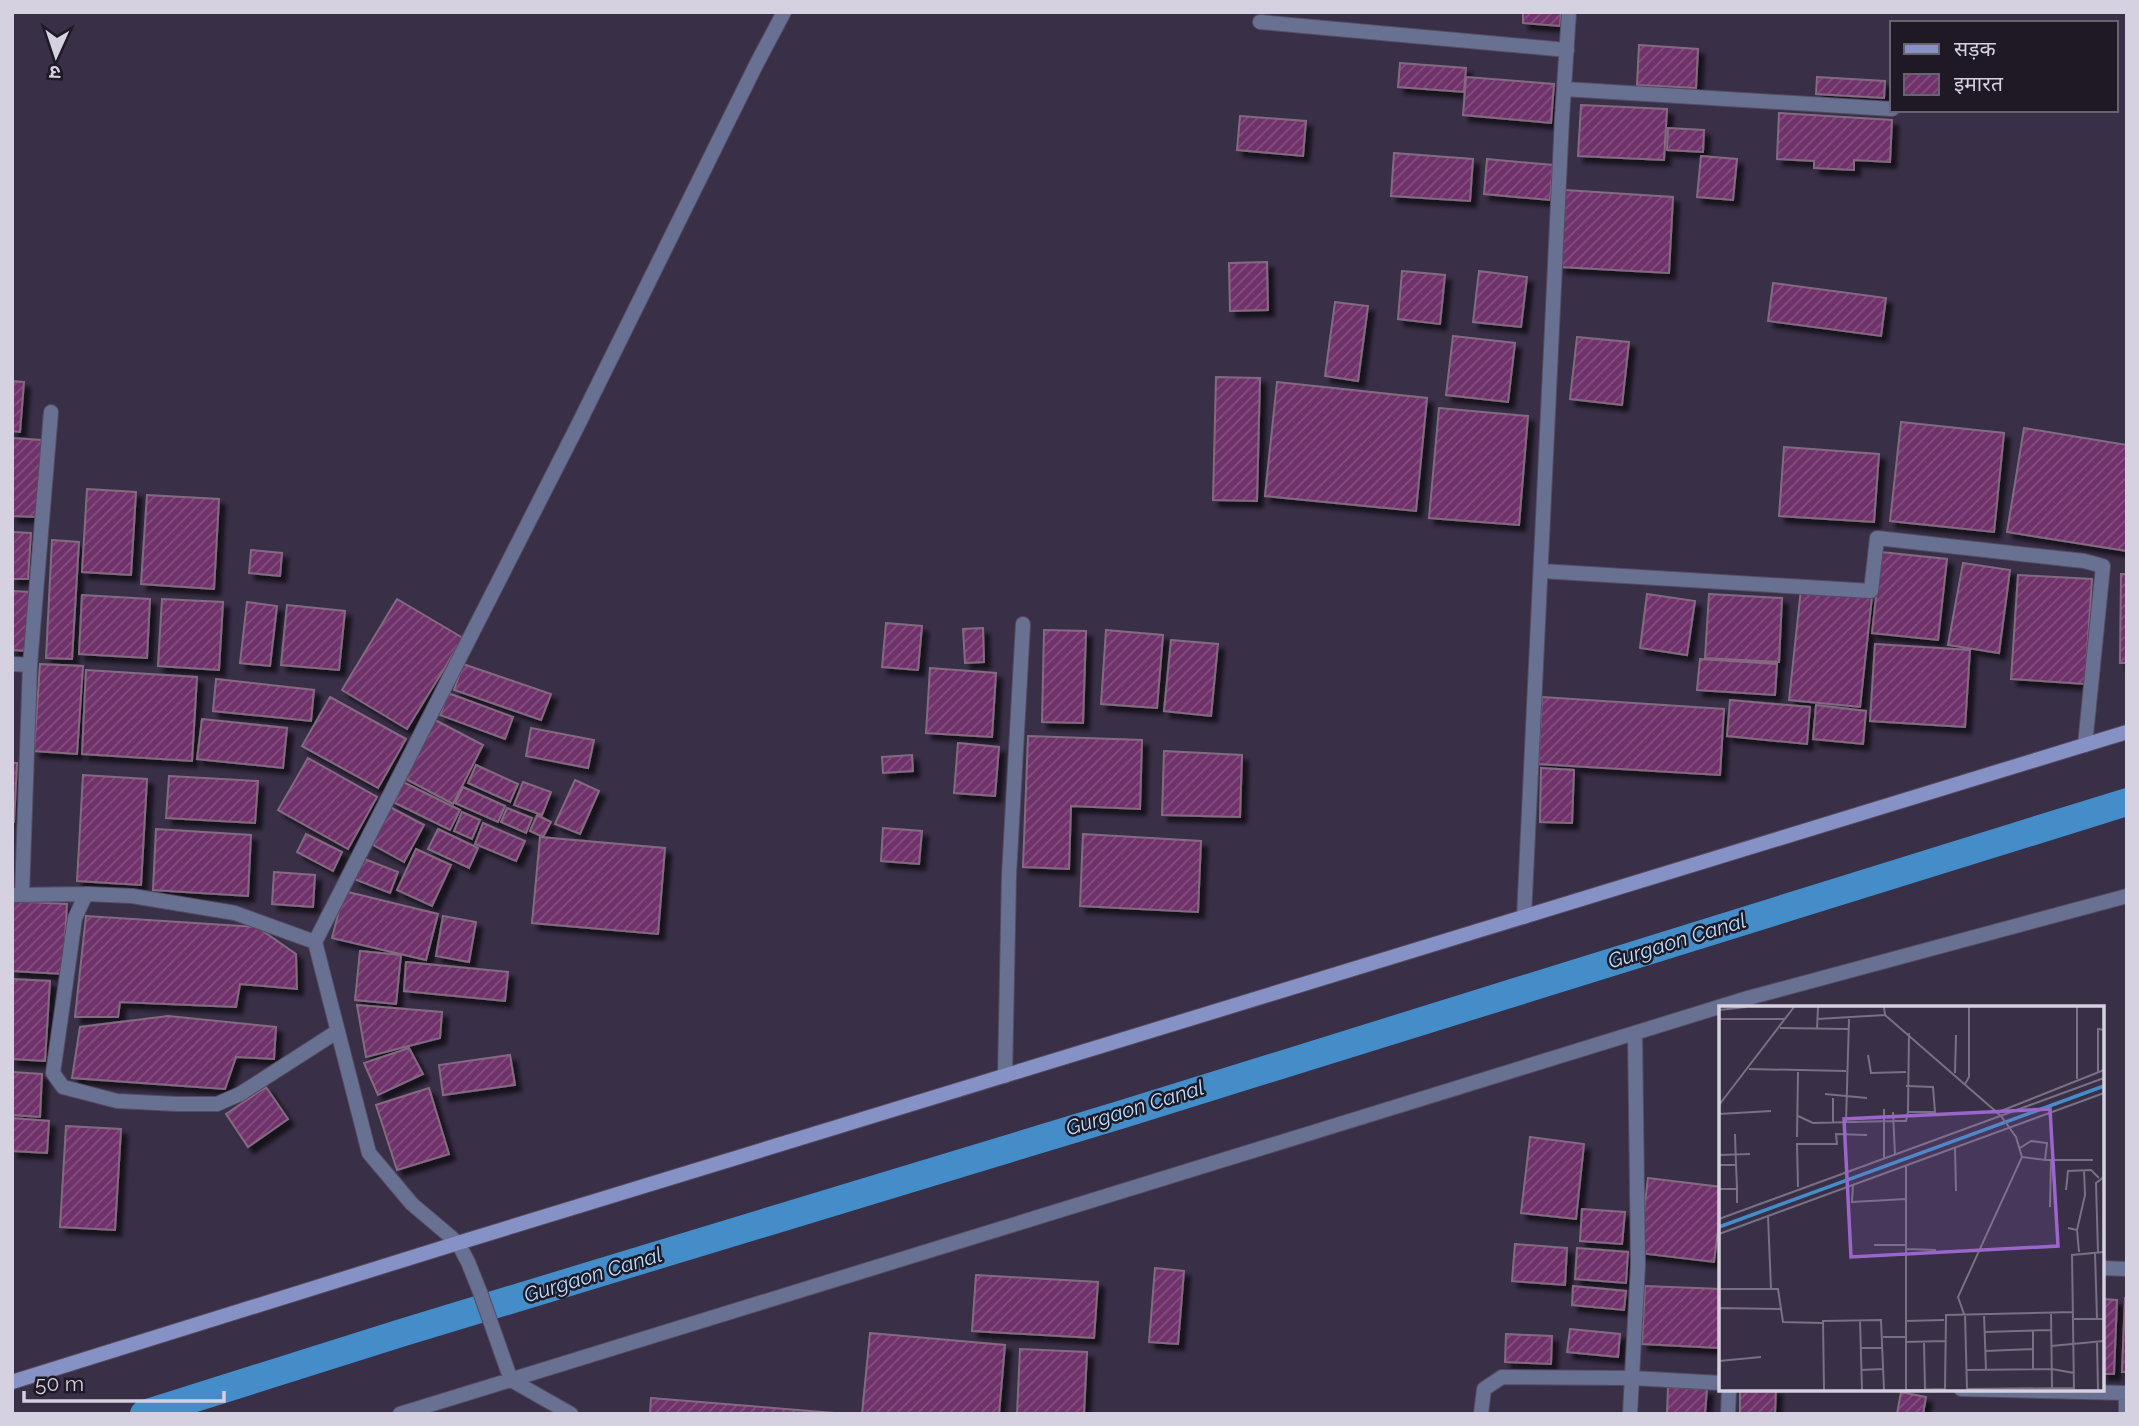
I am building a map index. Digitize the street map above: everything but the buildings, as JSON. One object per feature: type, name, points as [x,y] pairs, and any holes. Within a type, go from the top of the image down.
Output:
[{"type":"street","points":[[568,1413],[512,1380],[480,1292],[457,1242],[412,1204],[369,1153],[315,942],[578,427],[784,12]]},
{"type":"street","points":[[1524,917],[1569,12]]},
{"type":"street","points":[[1259,22],[1567,50]]},
{"type":"street","points":[[1564,89],[1890,108]]},
{"type":"street","points":[[51,412],[30,665],[17,895],[132,896],[235,914],[315,942]]},
{"type":"street","points":[[1541,571],[1871,591],[1877,538],[2084,561],[2103,566],[2085,745]]},
{"type":"street","points":[[1005,1076],[1009,875],[1024,624]]},
{"type":"street","points":[[12,664],[30,665]]},
{"type":"street","points":[[12,1382],[457,1242],[2127,732]]},
{"type":"street","points":[[86,894],[75,918],[53,1073],[63,1087],[117,1101],[217,1104],[240,1094],[338,1031]]},
{"type":"street","points":[[1748,1003],[2127,896]]},
{"type":"street","points":[[400,1414],[1636,1033],[1719,1011]]},
{"type":"street","points":[[1630,1414],[1638,1265],[1636,1033]]},
{"type":"street","points":[[2104,1268],[2127,1269]]},
{"type":"street","points":[[1481,1414],[1484,1389],[1502,1377],[1632,1378],[1719,1383]]},
{"type":"street","points":[[1728,1414],[1729,1391]]},
{"type":"street","points":[[2044,1391],[2127,1393],[2126,1414]]},
{"type":"waterway","name":"Gurgaon Canal","points":[[144,1414],[2127,802]]}]
